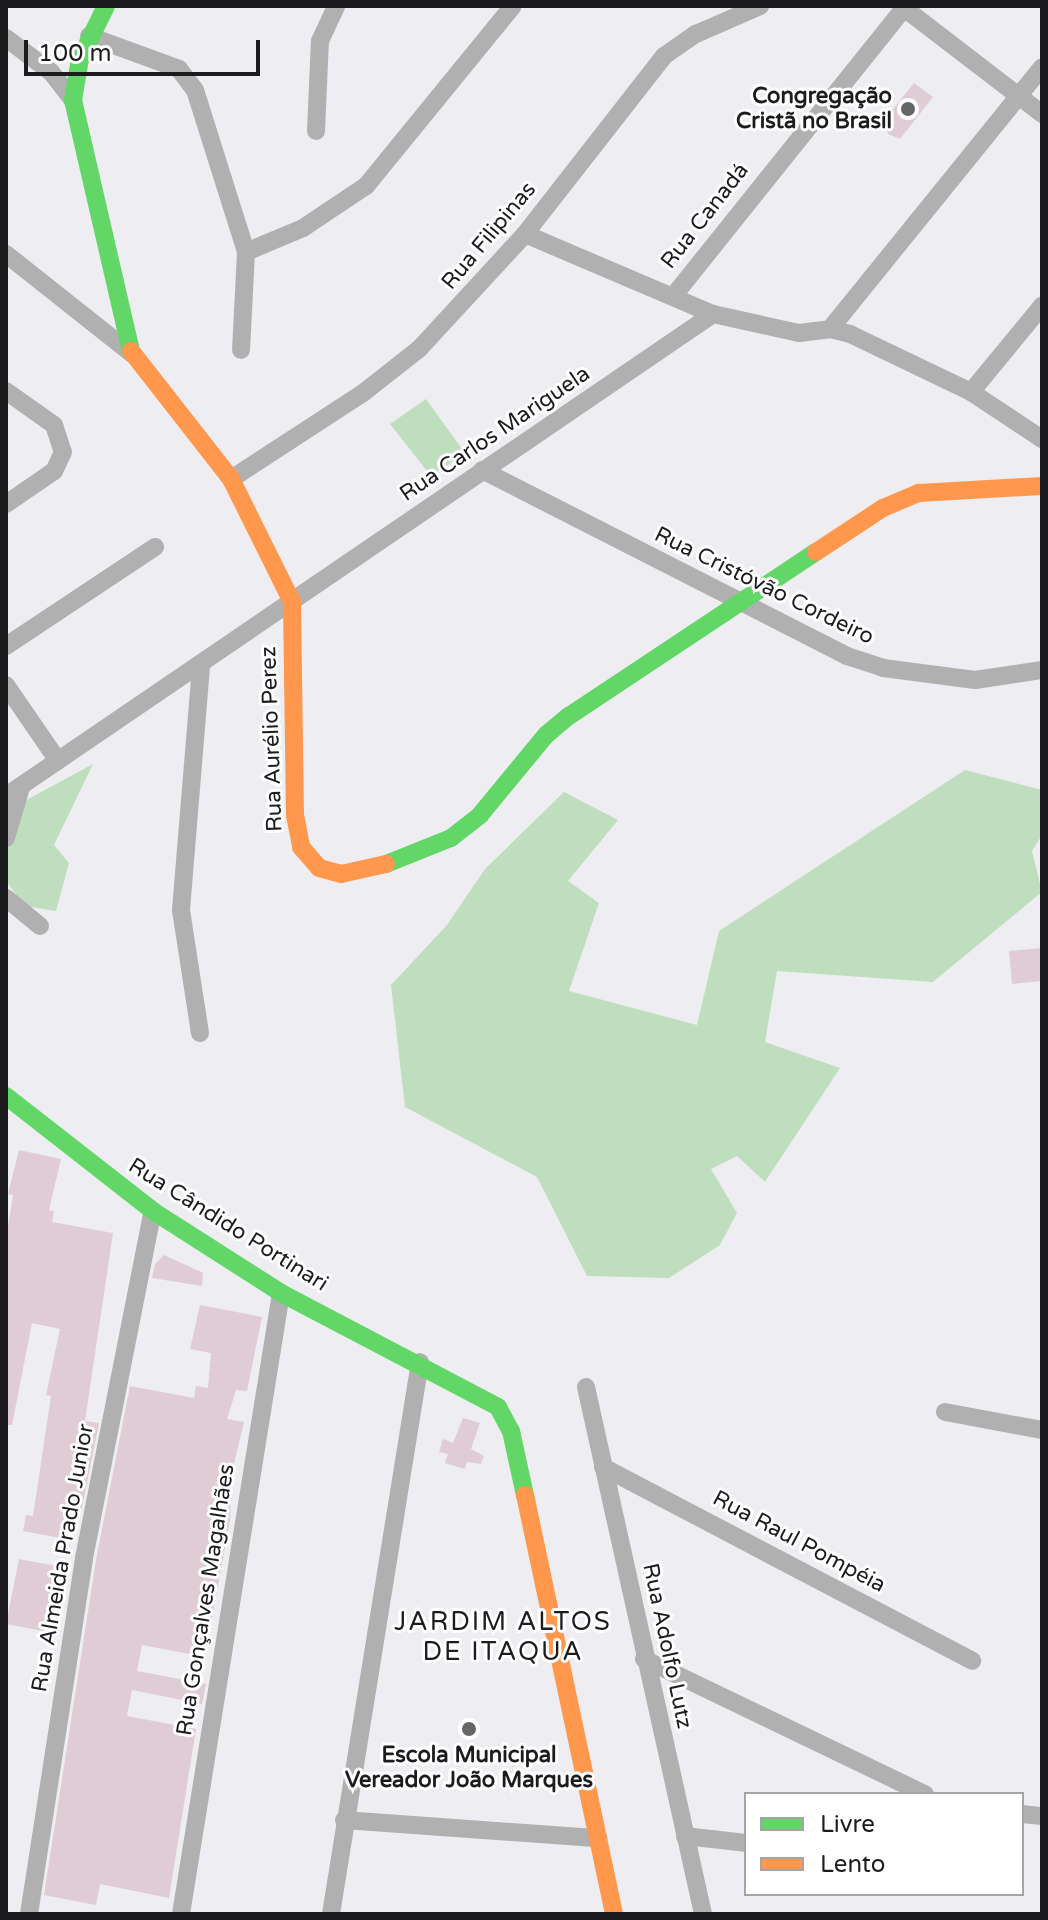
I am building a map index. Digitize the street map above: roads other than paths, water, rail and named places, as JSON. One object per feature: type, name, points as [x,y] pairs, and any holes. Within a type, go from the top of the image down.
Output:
[{"type":"street","name":"Rua Aurélio Perez","points":[[106,6],[89,36],[73,100],[132,354],[231,479],[292,602],[298,835],[306,857],[319,868],[352,875],[463,830],[546,735],[736,602],[901,499],[944,490],[1042,486]]},
{"type":"street","points":[[316,131],[320,41],[336,6]]},
{"type":"street","points":[[246,252],[303,228],[366,186],[513,6]]},
{"type":"street","name":"Rua Filipinas","points":[[231,479],[363,393],[419,349],[525,234],[664,56],[696,34],[760,6]]},
{"type":"street","points":[[905,7],[1042,114]]},
{"type":"street","name":"Rua Canadá","points":[[525,234],[675,294],[905,7]]},
{"type":"street","points":[[89,36],[186,74],[208,125],[246,252],[241,350]]},
{"type":"street","points":[[6,38],[51,72],[73,100]]},
{"type":"street","points":[[830,329],[1042,67]]},
{"type":"street","points":[[6,254],[132,354]]},
{"type":"street","points":[[675,294],[713,314],[799,333],[830,329],[971,392],[1042,439]]},
{"type":"street","points":[[971,392],[1042,306]]},
{"type":"street","name":"Rua Carlos Mariguela","points":[[14,791],[201,667],[482,470],[713,314]]},
{"type":"street","points":[[6,391],[54,425],[63,452],[54,471],[6,504]]},
{"type":"street","name":"Rua Cristóvão Cordeiro","points":[[482,470],[736,602],[883,668],[975,680],[1042,670]]},
{"type":"street","points":[[6,646],[155,547]]},
{"type":"street","points":[[200,1033],[181,910],[201,667]]},
{"type":"street","points":[[6,685],[58,761]]},
{"type":"street","points":[[6,838],[14,791]]},
{"type":"street","points":[[6,898],[40,926]]},
{"type":"street","name":"Rua Cândido Portinari","points":[[6,1097],[153,1211],[281,1293],[491,1400],[511,1431],[598,1838]]},
{"type":"street","name":"Rua Almeida Prado Junior","points":[[29,1914],[84,1558],[153,1211]]},
{"type":"street","name":"Rua Gonçalves Magalhães","points":[[181,1914],[281,1293]]},
{"type":"street","points":[[331,1914],[420,1362]]},
{"type":"street","name":"Rua Adolfo Lutz","points":[[586,1387],[703,1914]]},
{"type":"street","points":[[945,1412],[1042,1430]]},
{"type":"street","name":"Rua Raul Pompéia","points":[[603,1467],[972,1661]]},
{"type":"street","points":[[644,1659],[921,1792]]},
{"type":"street","points":[[344,1820],[598,1838],[614,1914]]},
{"type":"street","points":[[685,1836],[744,1843]]},
{"type":"place","name":"Congregação Cristã no Brasil","points":[[908,109]]},
{"type":"place","name":"Escola Municipal Vereador João Marques","points":[[469,1729]]},
{"type":"district","name":"JARDIM ALTOS DE ITAQUA","points":[[503,1637]]}]
